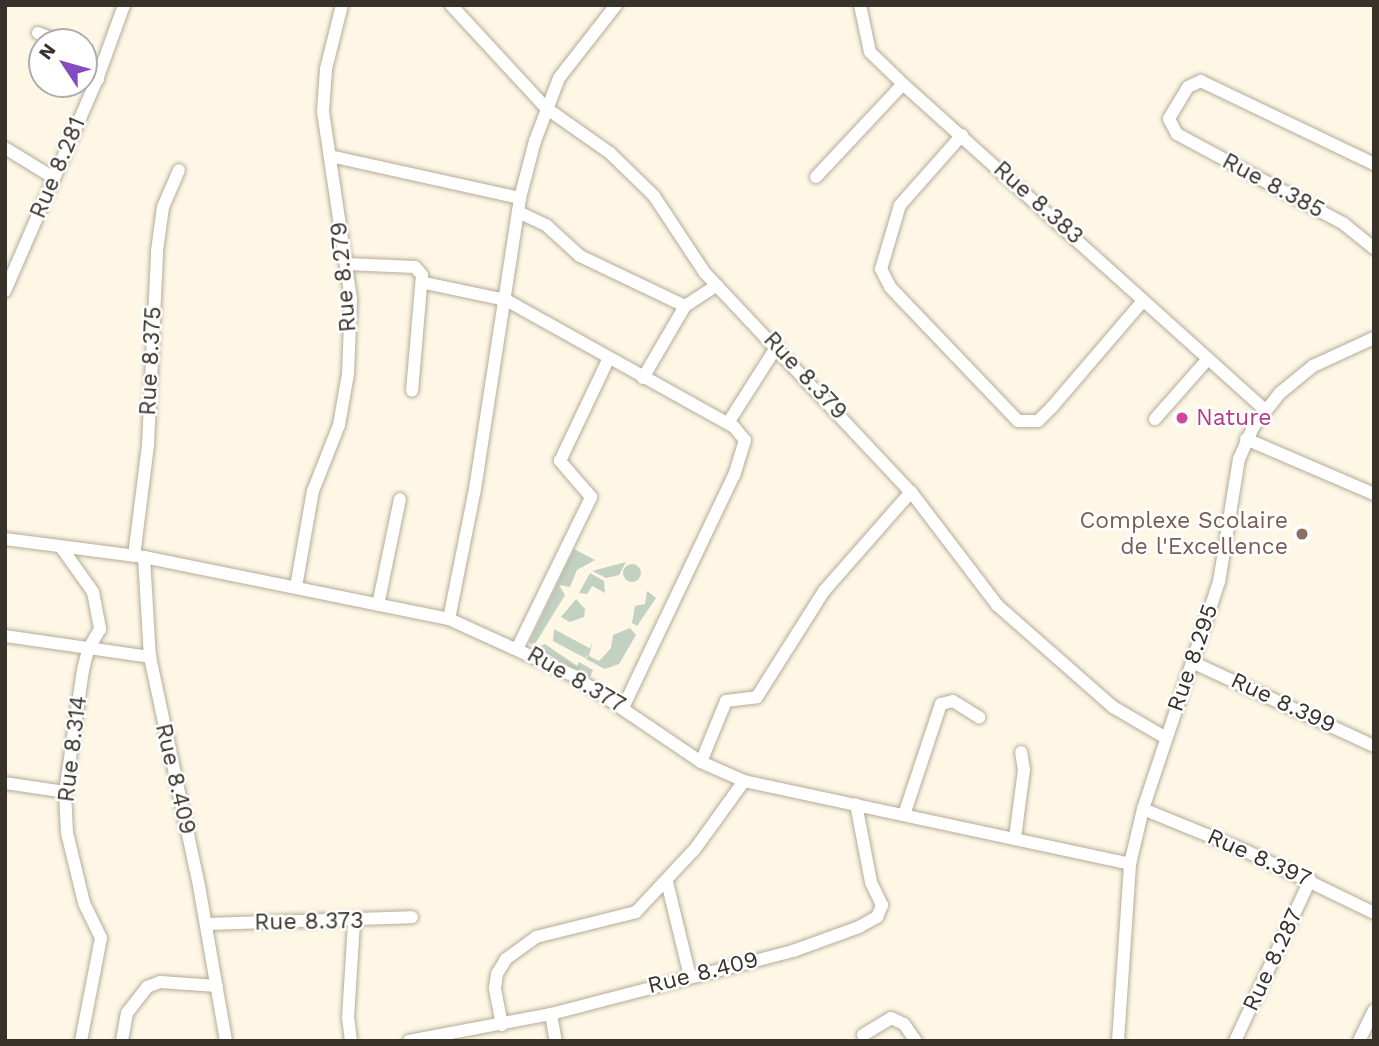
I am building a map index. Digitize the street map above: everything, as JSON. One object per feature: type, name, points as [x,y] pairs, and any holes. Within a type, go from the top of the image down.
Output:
[{"type":"street","name":"Rue 8.281","points":[[98,76],[124,5]]},
{"type":"street","name":"Rue 8.279","points":[[296,587],[313,491],[344,407],[351,310],[323,99],[342,5]]},
{"type":"street","name":"Rue 8.379","points":[[451,5],[546,108],[632,172],[654,196],[688,252],[911,492],[997,605],[1113,707],[1166,738]]},
{"type":"street","points":[[449,619],[506,300],[520,198],[546,108],[568,64],[616,5]]},
{"type":"street","name":"Rue 8.383","points":[[860,5],[870,51],[903,84],[1265,410]]},
{"type":"street","name":"Rue 8.385","points":[[1374,164],[1201,81],[1188,87],[1169,119],[1171,127],[1344,224],[1374,248]]},
{"type":"street","points":[[816,177],[903,84]]},
{"type":"street","name":"Rue 8.281","points":[[5,291],[89,98]]},
{"type":"street","points":[[962,135],[900,205],[881,269],[890,287],[1018,421],[1038,421],[1143,300]]},
{"type":"street","points":[[5,148],[54,178]]},
{"type":"street","points":[[330,156],[520,198]]},
{"type":"street","name":"Rue 8.375","points":[[139,557],[159,240],[163,207],[179,170]]},
{"type":"street","points":[[518,212],[546,225],[580,256],[685,306]]},
{"type":"street","points":[[346,264],[415,267],[425,283],[412,391]]},
{"type":"street","points":[[425,283],[506,300],[728,424],[745,440],[743,456],[624,706]]},
{"type":"street","points":[[643,378],[685,306],[717,285]]},
{"type":"street","name":"Rue 8.295","points":[[1118,1041],[1130,864],[1143,809],[1221,574],[1246,439],[1265,410],[1313,366],[1374,338]]},
{"type":"street","points":[[728,424],[776,346]]},
{"type":"street","points":[[517,647],[591,497],[560,461],[609,358]]},
{"type":"street","points":[[1155,419],[1207,360]]},
{"type":"street","points":[[1246,439],[1374,494]]},
{"type":"street","points":[[701,762],[726,701],[757,697],[824,591],[911,492]]},
{"type":"street","points":[[378,605],[392,519],[400,499]]},
{"type":"street","name":"Rue 8.377","points":[[5,540],[139,557],[449,619],[517,647],[624,706],[701,762],[744,781],[1130,864]]},
{"type":"street","name":"Rue 8.314","points":[[61,547],[93,592],[100,629],[88,650],[65,792],[67,833],[84,903],[101,932],[81,1041]]},
{"type":"street","name":"Rue 8.409","points":[[139,557],[150,657],[206,925],[226,1041]]},
{"type":"street","points":[[5,636],[150,657]]},
{"type":"street","name":"Rue 8.399","points":[[1192,662],[1374,746]]},
{"type":"street","points":[[904,815],[941,704],[953,701],[979,717]]},
{"type":"street","points":[[1015,838],[1024,770],[1021,752]]},
{"type":"street","points":[[502,1025],[497,974],[520,944],[628,916],[667,882],[744,781]]},
{"type":"street","points":[[5,783],[65,792]]},
{"type":"street","name":"Rue 8.409","points":[[410,1041],[551,1014],[793,951],[877,917],[882,905],[871,882],[856,804]]},
{"type":"street","name":"Rue 8.397","points":[[1143,809],[1310,880],[1374,913]]},
{"type":"street","name":"Rue 8.287","points":[[1235,1041],[1310,880]]},
{"type":"street","points":[[667,882],[690,976]]},
{"type":"street","name":"Rue 8.373","points":[[206,925],[354,922],[412,917]]},
{"type":"street","points":[[351,1041],[348,1018],[354,922]]},
{"type":"street","points":[[122,1041],[127,1013],[147,987],[160,982],[217,986]]},
{"type":"street","points":[[1359,1041],[1374,1010]]},
{"type":"street","points":[[551,1014],[556,1041]]},
{"type":"street","points":[[863,1035],[891,1018],[904,1024],[916,1041]]},
{"type":"green space","points":[[574,549],[595,560],[577,570],[570,587],[559,585],[565,595],[535,644],[529,643]]},
{"type":"green space","points":[[626,562],[619,575],[606,578],[592,571]]},
{"type":"green space","points":[[632,564],[638,567],[641,573],[638,579],[632,582],[626,579],[623,573],[626,567]]},
{"type":"green space","points":[[590,573],[604,581],[605,593],[592,586],[587,594],[579,593]]},
{"type":"green space","points":[[647,591],[656,598],[637,626],[632,623],[635,606],[645,604]]},
{"type":"green space","points":[[576,599],[585,609],[584,617],[570,622],[561,617]]},
{"type":"green space","points":[[630,628],[636,635],[619,664],[605,669],[586,659],[593,640],[589,656],[599,661],[611,648],[613,635]]},
{"type":"green space","points":[[554,629],[591,649],[585,658],[553,641]]},
{"type":"green space","points":[[545,644],[577,666],[579,662],[593,670],[590,677],[544,652],[540,646]]},
{"type":"place","name":"Nature","points":[[1182,418]]},
{"type":"place","name":"Complexe Scolaire de l'Excellence","points":[[1302,534]]}]
